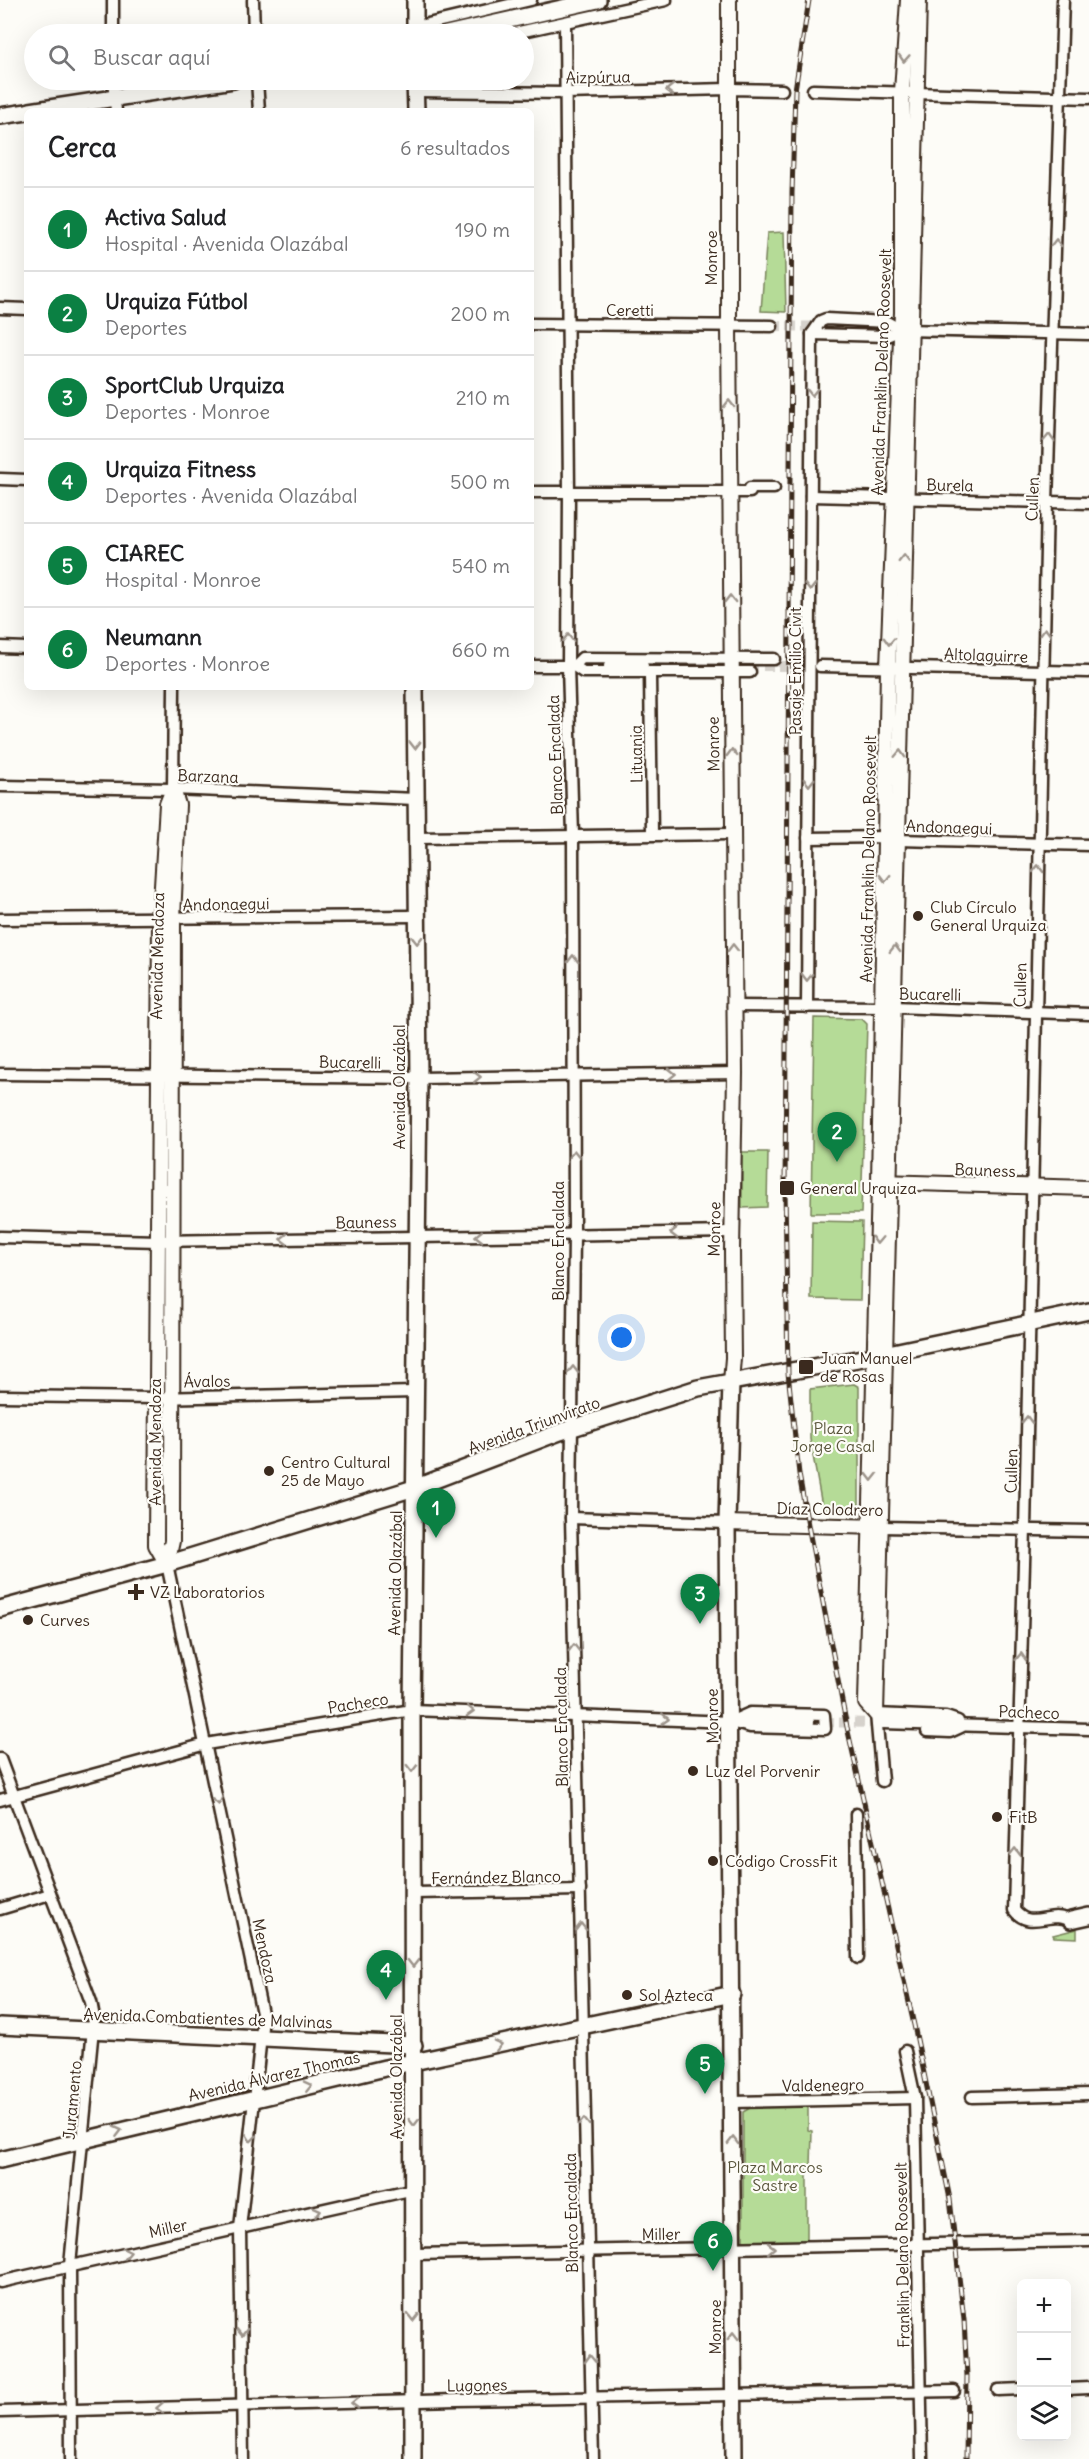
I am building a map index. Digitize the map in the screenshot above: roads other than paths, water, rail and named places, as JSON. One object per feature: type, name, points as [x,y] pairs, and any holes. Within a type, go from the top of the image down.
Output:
[{"type":"main road","points":[[415,0],[415,24]]},
{"type":"main road","points":[[491,24],[598,0]]},
{"type":"main road","points":[[72,108],[115,105],[186,90]]},
{"type":"main road","points":[[415,90],[416,108]]},
{"type":"main road","points":[[0,116],[24,112]]},
{"type":"main road","name":"Avenida Olazábal","points":[[413,2459],[412,1710],[418,1078],[415,690]]},
{"type":"main road","name":"Avenida Triunvirato","points":[[0,1609],[167,1564],[414,1488],[573,1428],[698,1388],[880,1355],[1089,1311]]},
{"type":"main road","name":"Monroe","points":[[730,1382],[727,1523],[734,2459]]},
{"type":"main road","points":[[1071,1920],[1089,1916]]},
{"type":"main road","name":"Avenida Álvarez Thomas","points":[[0,2160],[256,2098],[732,1994]]},
{"type":"main road","name":"Avenida Combatientes de Malvinas","points":[[0,2026],[414,2045]]},
{"type":"street","points":[[113,0],[113,24]]},
{"type":"street","points":[[252,0],[253,24]]},
{"type":"street","points":[[441,24],[531,0]]},
{"type":"street","points":[[534,29],[666,0]]},
{"type":"street","name":"Monroe","points":[[729,0],[729,325],[735,1073],[732,1232],[733,1358],[730,1382]]},
{"type":"street","name":"Avenida Franklin Delano Roosevelt","points":[[906,330],[902,92],[908,0]]},
{"type":"street","name":"Avenida Franklin Delano Roosevelt","points":[[892,839],[886,668],[899,499],[919,0]]},
{"type":"street","name":"Cullen","points":[[1063,0],[1038,846],[1033,1188],[1014,1910],[1018,1916],[1030,1920],[1056,1917],[1071,1920]]},
{"type":"street","name":"Blanco Encalada","points":[[565,23],[573,835],[574,1234],[571,1518],[593,2459]]},
{"type":"street","points":[[114,90],[115,105]]},
{"type":"street","points":[[258,90],[259,108]]},
{"type":"street","name":"Aizpúrua","points":[[509,90],[565,93],[782,90]]},
{"type":"street","points":[[813,90],[1089,98]]},
{"type":"street","points":[[0,308],[24,309]]},
{"type":"street","name":"Pasaje Emilio Civit","points":[[807,1007],[812,334],[817,326],[826,319],[887,322],[906,330]]},
{"type":"street","name":"Ceretti","points":[[534,324],[772,326]]},
{"type":"street","points":[[838,327],[1089,334]]},
{"type":"street","points":[[0,479],[24,480]]},
{"type":"street","points":[[534,492],[750,492],[750,488],[774,488]]},
{"type":"street","name":"Burela","points":[[811,496],[1089,503]]},
{"type":"street","name":"Avenida Franklin Delano Roosevelt","points":[[882,1781],[878,1723],[876,1527],[892,839],[903,668],[899,499]]},
{"type":"street","points":[[0,647],[24,648]]},
{"type":"street","points":[[571,666],[582,658],[774,659]]},
{"type":"street","name":"Altolaguirre","points":[[810,659],[877,661],[886,668]]},
{"type":"street","points":[[534,666],[571,666],[584,672],[646,670],[750,672]]},
{"type":"street","name":"Altolaguirre","points":[[820,666],[1089,672]]},
{"type":"street","name":"Altolaguirre","points":[[810,672],[876,673],[886,668]]},
{"type":"street","name":"Lituania","points":[[646,670],[652,834]]},
{"type":"street","points":[[172,789],[174,690]]},
{"type":"street","name":"Barzana","points":[[0,786],[172,789],[416,799]]},
{"type":"street","name":"Avenida Mendoza","points":[[167,1564],[172,1541],[164,1397],[167,804],[172,789]]},
{"type":"street","points":[[416,838],[732,834]]},
{"type":"street","name":"Andonaegui","points":[[808,838],[892,839],[1038,846],[1089,845]]},
{"type":"street","name":"Andonaegui","points":[[0,919],[416,916]]},
{"type":"street","name":"Bucarelli","points":[[734,1006],[1089,1014]]},
{"type":"street","name":"Bucarelli","points":[[0,1074],[418,1078],[735,1073]]},
{"type":"street","name":"Bauness","points":[[884,1182],[1089,1188]]},
{"type":"street","name":"Bauness","points":[[0,1237],[165,1241],[732,1232]]},
{"type":"street","name":"Ávalos","points":[[0,1396],[164,1397],[414,1392]]},
{"type":"street","name":"Díaz Colodrero","points":[[571,1518],[1089,1531]]},
{"type":"street","name":"Mendoza","points":[[167,1564],[263,2018],[240,2228],[243,2459]]},
{"type":"street","name":"Pacheco","points":[[0,1800],[206,1744],[412,1710],[576,1714],[730,1722],[809,1722]]},
{"type":"street","name":"Pacheco","points":[[750,1713],[824,1715],[825,1730],[750,1727],[730,1722],[750,1713]]},
{"type":"street","name":"Pacheco","points":[[878,1723],[946,1717],[967,1725],[1089,1729]]},
{"type":"street","name":"Pacheco","points":[[878,1723],[950,1732],[967,1725]]},
{"type":"street","name":"Juramento","points":[[0,1759],[91,2002],[93,2031],[70,2265],[71,2459]]},
{"type":"street","points":[[856,1814],[858,1958]]},
{"type":"street","name":"Fernández Blanco","points":[[413,1893],[580,1890]]},
{"type":"street","points":[[0,1909],[50,1894]]},
{"type":"street","name":"Franklin Delano Roosevelt","points":[[905,2051],[915,2098],[922,2459]]},
{"type":"street","points":[[972,2097],[1089,2094]]},
{"type":"street","name":"Valdenegro","points":[[733,2102],[915,2098]]},
{"type":"street","name":"Miller","points":[[0,2282],[414,2189]]},
{"type":"street","name":"Miller","points":[[414,2254],[1089,2241]]},
{"type":"street","points":[[1071,2389],[1089,2388]]},
{"type":"street","points":[[998,2390],[1017,2389]]},
{"type":"street","name":"Lugones","points":[[0,2412],[733,2394],[954,2391]]},
{"type":"tunnel","points":[[772,326],[838,327]]},
{"type":"tunnel","points":[[643,666],[817,666]]},
{"type":"tunnel","points":[[809,1722],[882,1723]]},
{"type":"railway","points":[[809,0],[795,90],[792,193],[785,1190],[788,1373],[799,1474],[847,1727],[914,2025],[950,2199],[964,2320],[967,2376],[966,2459]]},
{"type":"place","name":"Club Círculo General Urquiza","points":[[918,916]]},
{"type":"place","name":"Urquiza Fútbol","points":[[837,1162]]},
{"type":"place","name":"General Urquiza","points":[[787,1188]]},
{"type":"place","name":"Juan Manuel de Rosas","points":[[806,1367]]},
{"type":"place","name":"Centro Cultural 25 de Mayo","points":[[269,1471]]},
{"type":"place","name":"Activa Salud","points":[[436,1538]]},
{"type":"place","name":"VZ Laboratorios","points":[[136,1592]]},
{"type":"place","name":"Curves","points":[[28,1620]]},
{"type":"place","name":"SportClub Urquiza","points":[[700,1624]]},
{"type":"place","name":"Luz del Porvenir","points":[[693,1771]]},
{"type":"place","name":"FitB","points":[[997,1817]]},
{"type":"place","name":"Código CrossFit","points":[[713,1861]]},
{"type":"place","name":"Sol Azteca","points":[[627,1995]]},
{"type":"place","name":"Urquiza Fitness","points":[[386,2000]]},
{"type":"place","name":"CIAREC","points":[[705,2094]]},
{"type":"place","name":"Neumann","points":[[713,2271]]},
{"type":"park label","name":"Plaza Jorge Casal","points":[[833,1437]]},
{"type":"park label","name":"Plaza Marcos Sastre","points":[[775,2176]]}]
